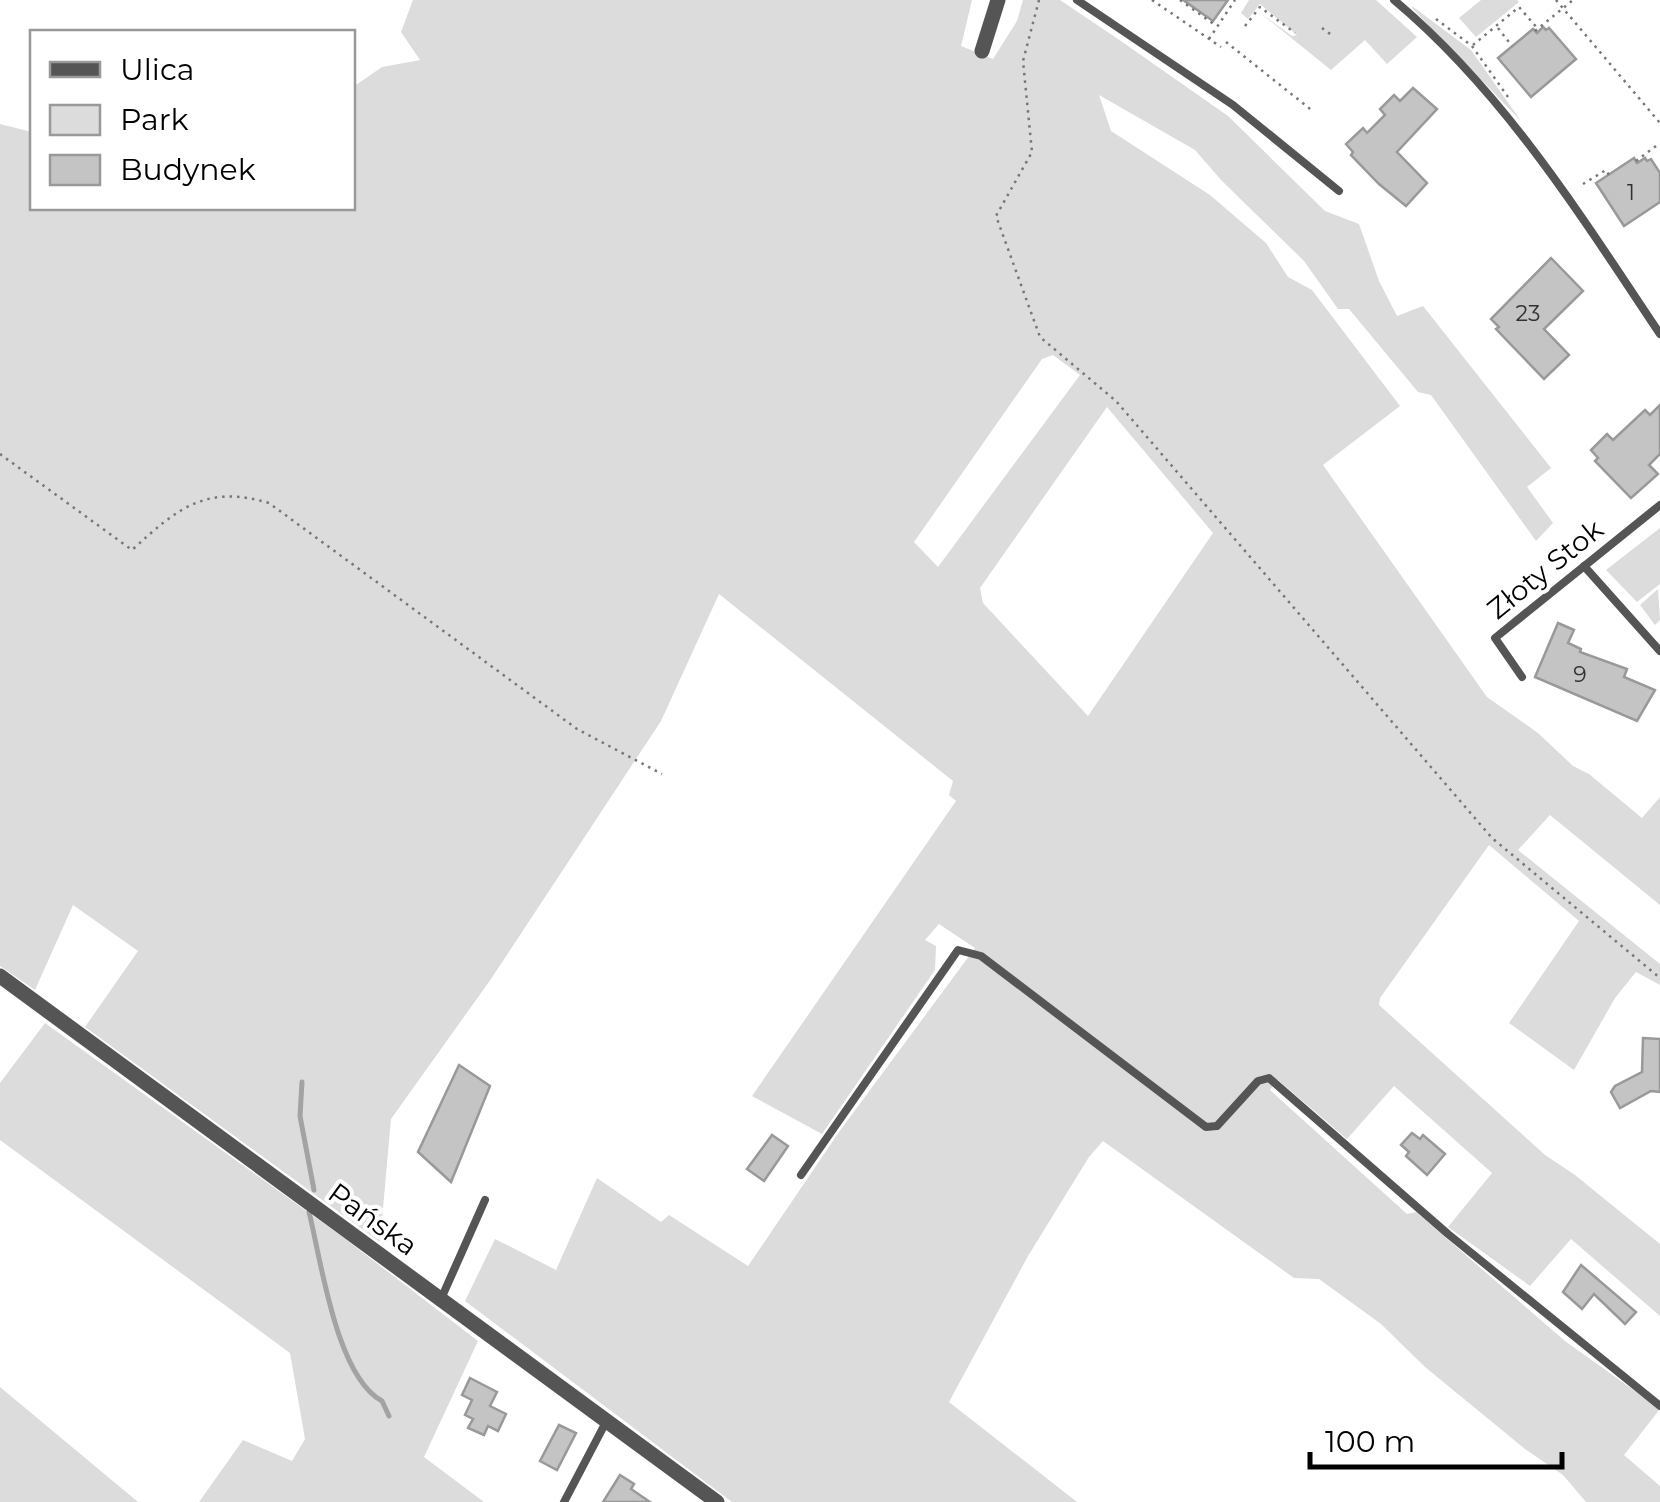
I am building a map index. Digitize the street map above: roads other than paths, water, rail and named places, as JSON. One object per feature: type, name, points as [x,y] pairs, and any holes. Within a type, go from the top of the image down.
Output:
[{"type":"street","points":[[982,50],[998,0]]},
{"type":"street","name":"Pańska","points":[[0,976],[716,1502]]},
{"type":"lane","points":[[1076,0],[1233,105],[1339,191]]},
{"type":"lane","points":[[1394,0],[1457,60],[1551,174],[1660,334]]},
{"type":"lane","name":"Złoty Stok","points":[[1522,677],[1495,638],[1660,505]]},
{"type":"lane","points":[[1584,566],[1660,651]]},
{"type":"lane","points":[[801,1175],[958,950],[981,956],[1206,1127],[1218,1126],[1258,1082],[1269,1078],[1448,1234],[1660,1406]]},
{"type":"lane","points":[[441,1299],[484,1200]]},
{"type":"lane","points":[[564,1502],[606,1421]]},
{"type":"waterway","points":[[302,1082],[300,1116],[314,1190]]},
{"type":"waterway","points":[[309,1212],[342,1343],[353,1368],[366,1388],[382,1401],[389,1416]]}]
